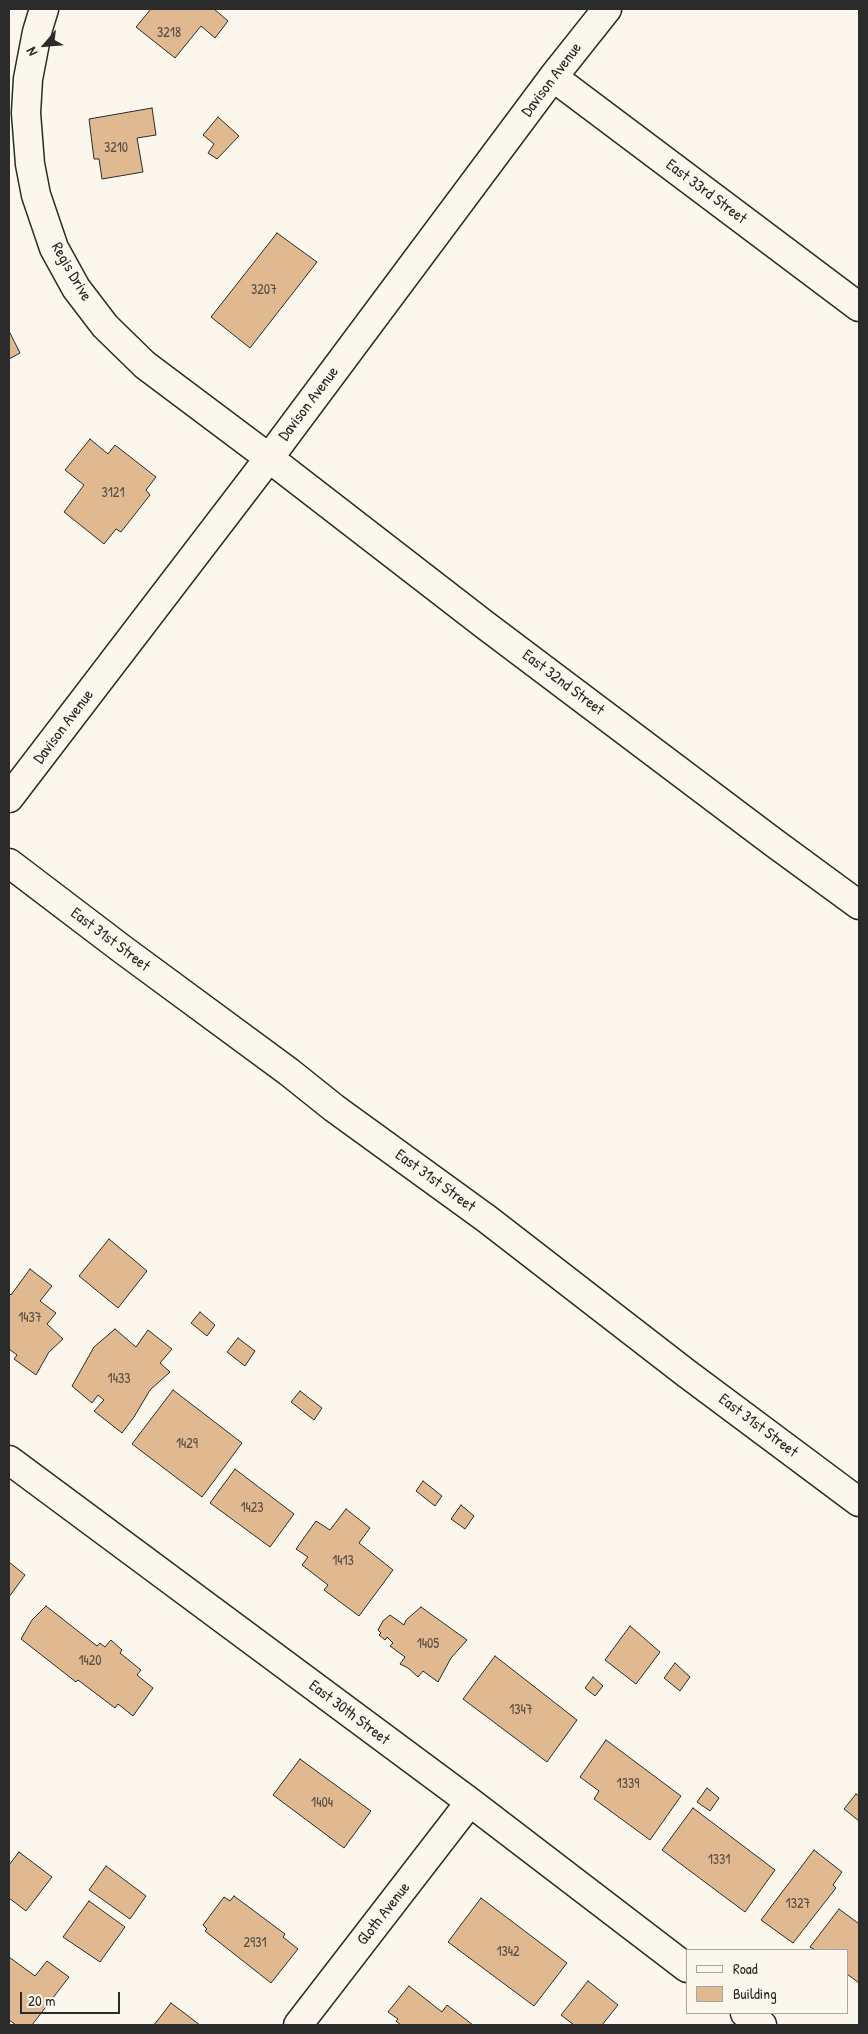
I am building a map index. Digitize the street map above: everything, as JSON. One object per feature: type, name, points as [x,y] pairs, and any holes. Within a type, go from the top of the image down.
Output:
[{"type":"street","name":"Regis Drive","points":[[44,9],[37,32],[28,78],[26,113],[30,164],[36,195],[54,248],[76,288],[105,326],[145,365],[269,458]]},
{"type":"street","name":"Davison Avenue","points":[[9,798],[269,458],[553,77],[607,9]]},
{"type":"street","name":"East 33rd Street","points":[[553,77],[859,307]]},
{"type":"street","name":"East 32nd Street","points":[[269,458],[485,625],[859,905]]},
{"type":"street","name":"East 31st Street","points":[[9,863],[289,1072],[334,1108],[487,1219],[686,1373],[859,1502]]},
{"type":"street","name":"East 30th Street","points":[[9,1460],[470,1802],[686,1967]]},
{"type":"street","name":"Gloth Avenue","points":[[298,2025],[470,1802]]},
{"type":"street","points":[[746,2014],[762,2025]]},
{"type":"building","points":[[151,9],[214,9],[228,21],[215,38],[201,26],[175,58],[136,27]]},
{"type":"building","points":[[152,108],[156,135],[137,138],[143,172],[102,179],[99,159],[94,159],[89,119]]},
{"type":"building","points":[[218,117],[239,136],[217,159],[208,153],[214,144],[203,135]]},
{"type":"building","points":[[277,233],[317,262],[250,348],[211,317]]},
{"type":"building","points":[[9,331],[20,353],[9,359]]},
{"type":"building","points":[[90,439],[108,454],[115,445],[156,477],[146,490],[150,495],[121,532],[116,529],[104,544],[64,512],[84,485],[65,470]]},
{"type":"building","points":[[109,1239],[147,1271],[118,1308],[79,1276]]},
{"type":"building","points":[[30,1269],[52,1286],[40,1301],[56,1313],[47,1324],[63,1339],[49,1352],[36,1375],[14,1359],[17,1355],[9,1349],[9,1293],[11,1295]]},
{"type":"building","points":[[200,1312],[215,1325],[207,1336],[191,1323]]},
{"type":"building","points":[[115,1329],[136,1347],[148,1330],[172,1349],[160,1363],[170,1372],[150,1390],[122,1433],[94,1411],[104,1400],[98,1395],[92,1403],[72,1386],[94,1347]]},
{"type":"building","points":[[238,1338],[255,1351],[245,1366],[227,1352]]},
{"type":"building","points":[[173,1390],[242,1443],[202,1497],[132,1444]]},
{"type":"building","points":[[300,1391],[322,1408],[314,1420],[291,1402]]},
{"type":"building","points":[[235,1469],[294,1514],[270,1547],[210,1503]]},
{"type":"building","points":[[423,1481],[442,1496],[435,1506],[416,1491]]},
{"type":"building","points":[[461,1505],[474,1516],[465,1529],[451,1519]]},
{"type":"building","points":[[346,1509],[370,1528],[359,1543],[393,1570],[359,1616],[324,1590],[328,1585],[302,1565],[308,1557],[296,1549],[316,1521],[330,1530]]},
{"type":"building","points":[[9,1562],[25,1575],[9,1597]]},
{"type":"building","points":[[46,1606],[97,1646],[100,1643],[105,1647],[111,1640],[122,1650],[120,1653],[141,1670],[137,1675],[153,1688],[133,1716],[118,1704],[115,1708],[78,1680],[76,1682],[21,1639],[32,1620]]},
{"type":"building","points":[[421,1607],[467,1640],[451,1658],[438,1682],[423,1671],[418,1677],[400,1664],[405,1657],[390,1646],[393,1643],[387,1637],[385,1640],[379,1635],[381,1633],[378,1630],[383,1621],[390,1615],[404,1625],[406,1620]]},
{"type":"building","points":[[630,1626],[660,1652],[636,1684],[605,1660]]},
{"type":"building","points":[[495,1656],[577,1720],[547,1762],[463,1699]]},
{"type":"building","points":[[675,1663],[690,1677],[680,1691],[664,1678]]},
{"type":"building","points":[[593,1677],[603,1686],[595,1696],[585,1688]]},
{"type":"building","points":[[606,1740],[681,1796],[650,1840],[594,1799],[599,1791],[580,1777]]},
{"type":"building","points":[[300,1759],[371,1811],[344,1848],[273,1795]]},
{"type":"building","points":[[707,1788],[719,1798],[710,1811],[697,1802]]},
{"type":"building","points":[[856,1794],[859,1796],[859,1821],[844,1809]]},
{"type":"building","points":[[693,1808],[775,1870],[745,1912],[662,1850]]},
{"type":"building","points":[[814,1850],[842,1872],[833,1885],[836,1888],[793,1943],[761,1920]]},
{"type":"building","points":[[19,1852],[52,1877],[26,1911],[9,1898],[9,1865]]},
{"type":"building","points":[[106,1866],[146,1896],[130,1919],[89,1890]]},
{"type":"building","points":[[234,1896],[285,1934],[283,1937],[298,1949],[271,1983],[205,1931],[207,1929],[203,1925],[224,1897],[230,1901]]},
{"type":"building","points":[[481,1898],[567,1963],[534,2006],[448,1942]]},
{"type":"building","points":[[89,1901],[125,1927],[100,1962],[63,1937]]},
{"type":"building","points":[[839,1909],[858,1923],[859,1921],[859,1983],[848,1975],[848,1949],[813,1949],[810,1947]]},
{"type":"building","points":[[9,1957],[35,1976],[47,1961],[69,1977],[32,2025],[16,2025],[9,2020]]},
{"type":"building","points":[[588,1981],[618,2005],[602,2025],[574,2025],[561,2015]]},
{"type":"building","points":[[409,1986],[442,2012],[447,2005],[473,2025],[401,2025],[396,2021],[398,2019],[388,2012]]},
{"type":"building","points":[[171,2003],[200,2025],[154,2025]]}]
